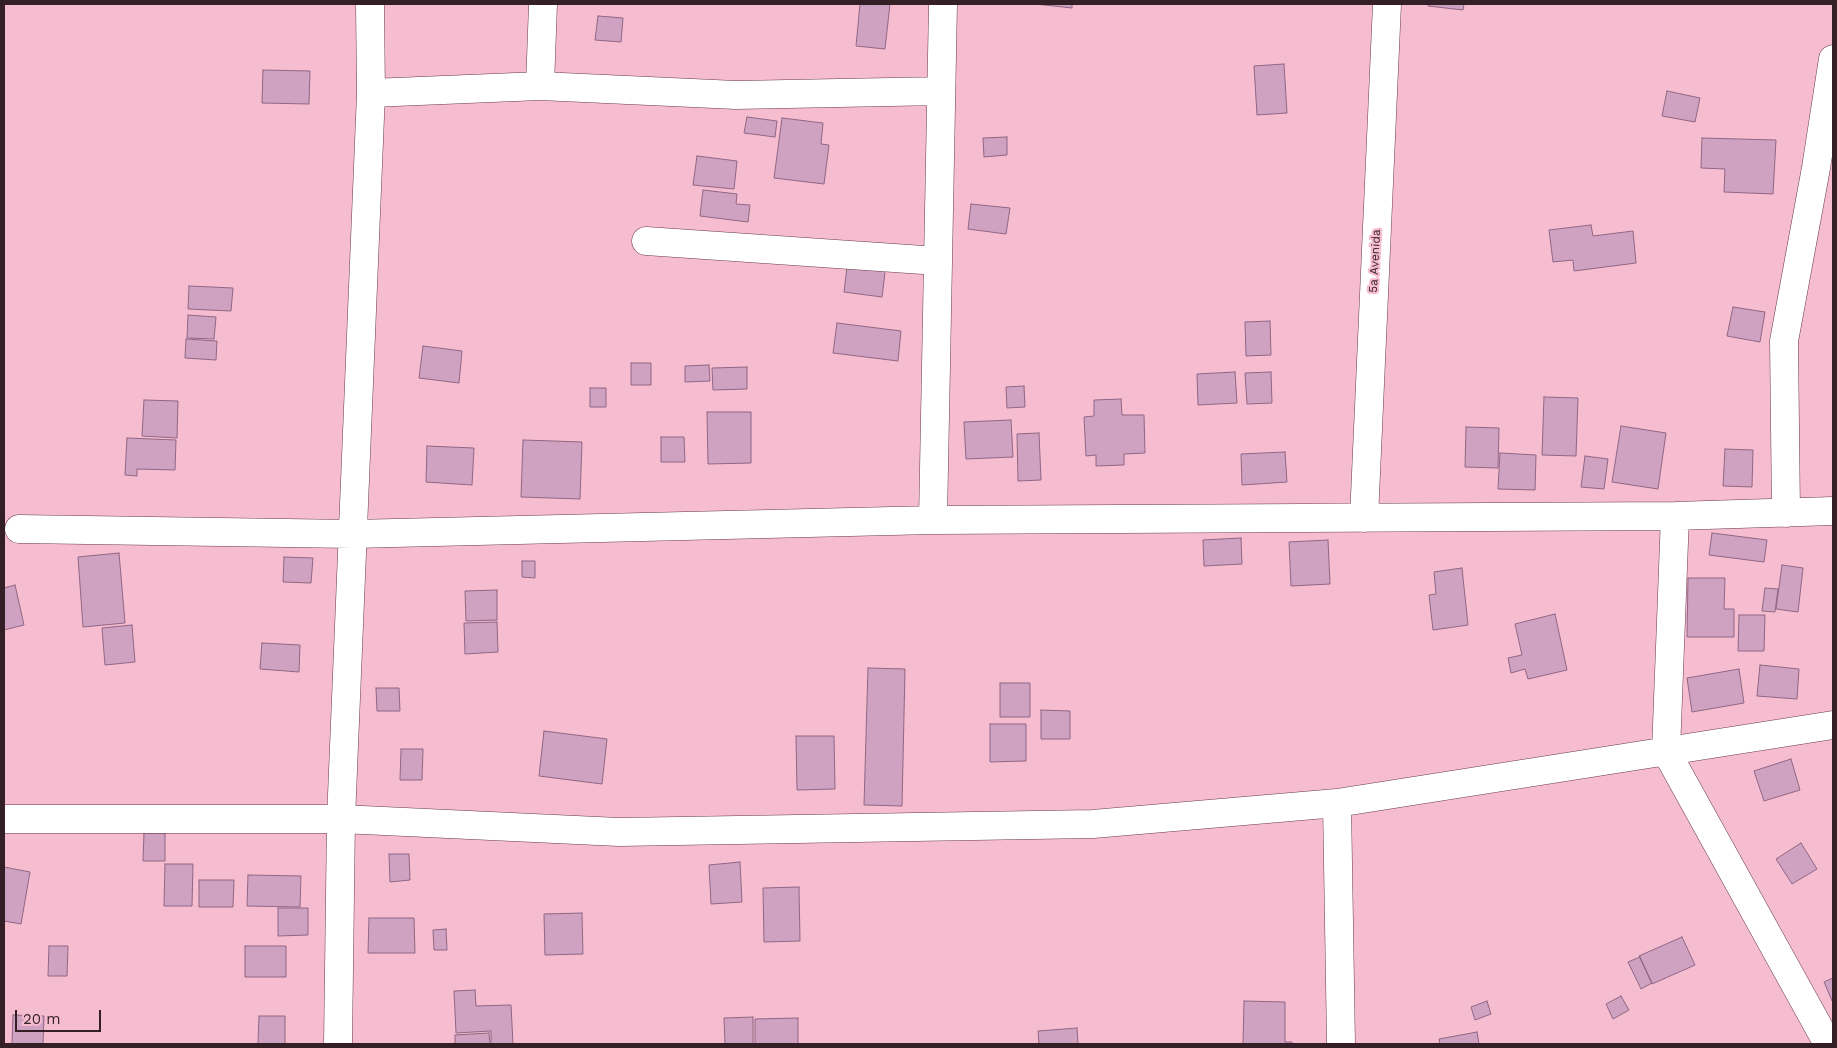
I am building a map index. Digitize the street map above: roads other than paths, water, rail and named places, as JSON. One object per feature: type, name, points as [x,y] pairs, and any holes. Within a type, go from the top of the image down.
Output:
[{"type":"street","points":[[338,1044],[341,819],[371,93],[370,4]]},
{"type":"street","points":[[540,86],[542,4]]},
{"type":"street","points":[[933,520],[943,4]]},
{"type":"street","name":"5a Avenida","points":[[1364,518],[1386,4]]},
{"type":"street","points":[[1786,513],[1784,341],[1816,168],[1833,59]]},
{"type":"street","points":[[371,93],[540,86],[736,95],[941,91]]},
{"type":"street","points":[[646,241],[938,261]]},
{"type":"street","points":[[19,529],[353,534],[933,520],[1675,516],[1833,511]]},
{"type":"street","points":[[1675,516],[1666,751],[1828,1044]]},
{"type":"street","points":[[4,819],[341,819],[629,832],[1093,824],[1337,803],[1833,725]]},
{"type":"street","points":[[1337,803],[1341,1044]]}]
